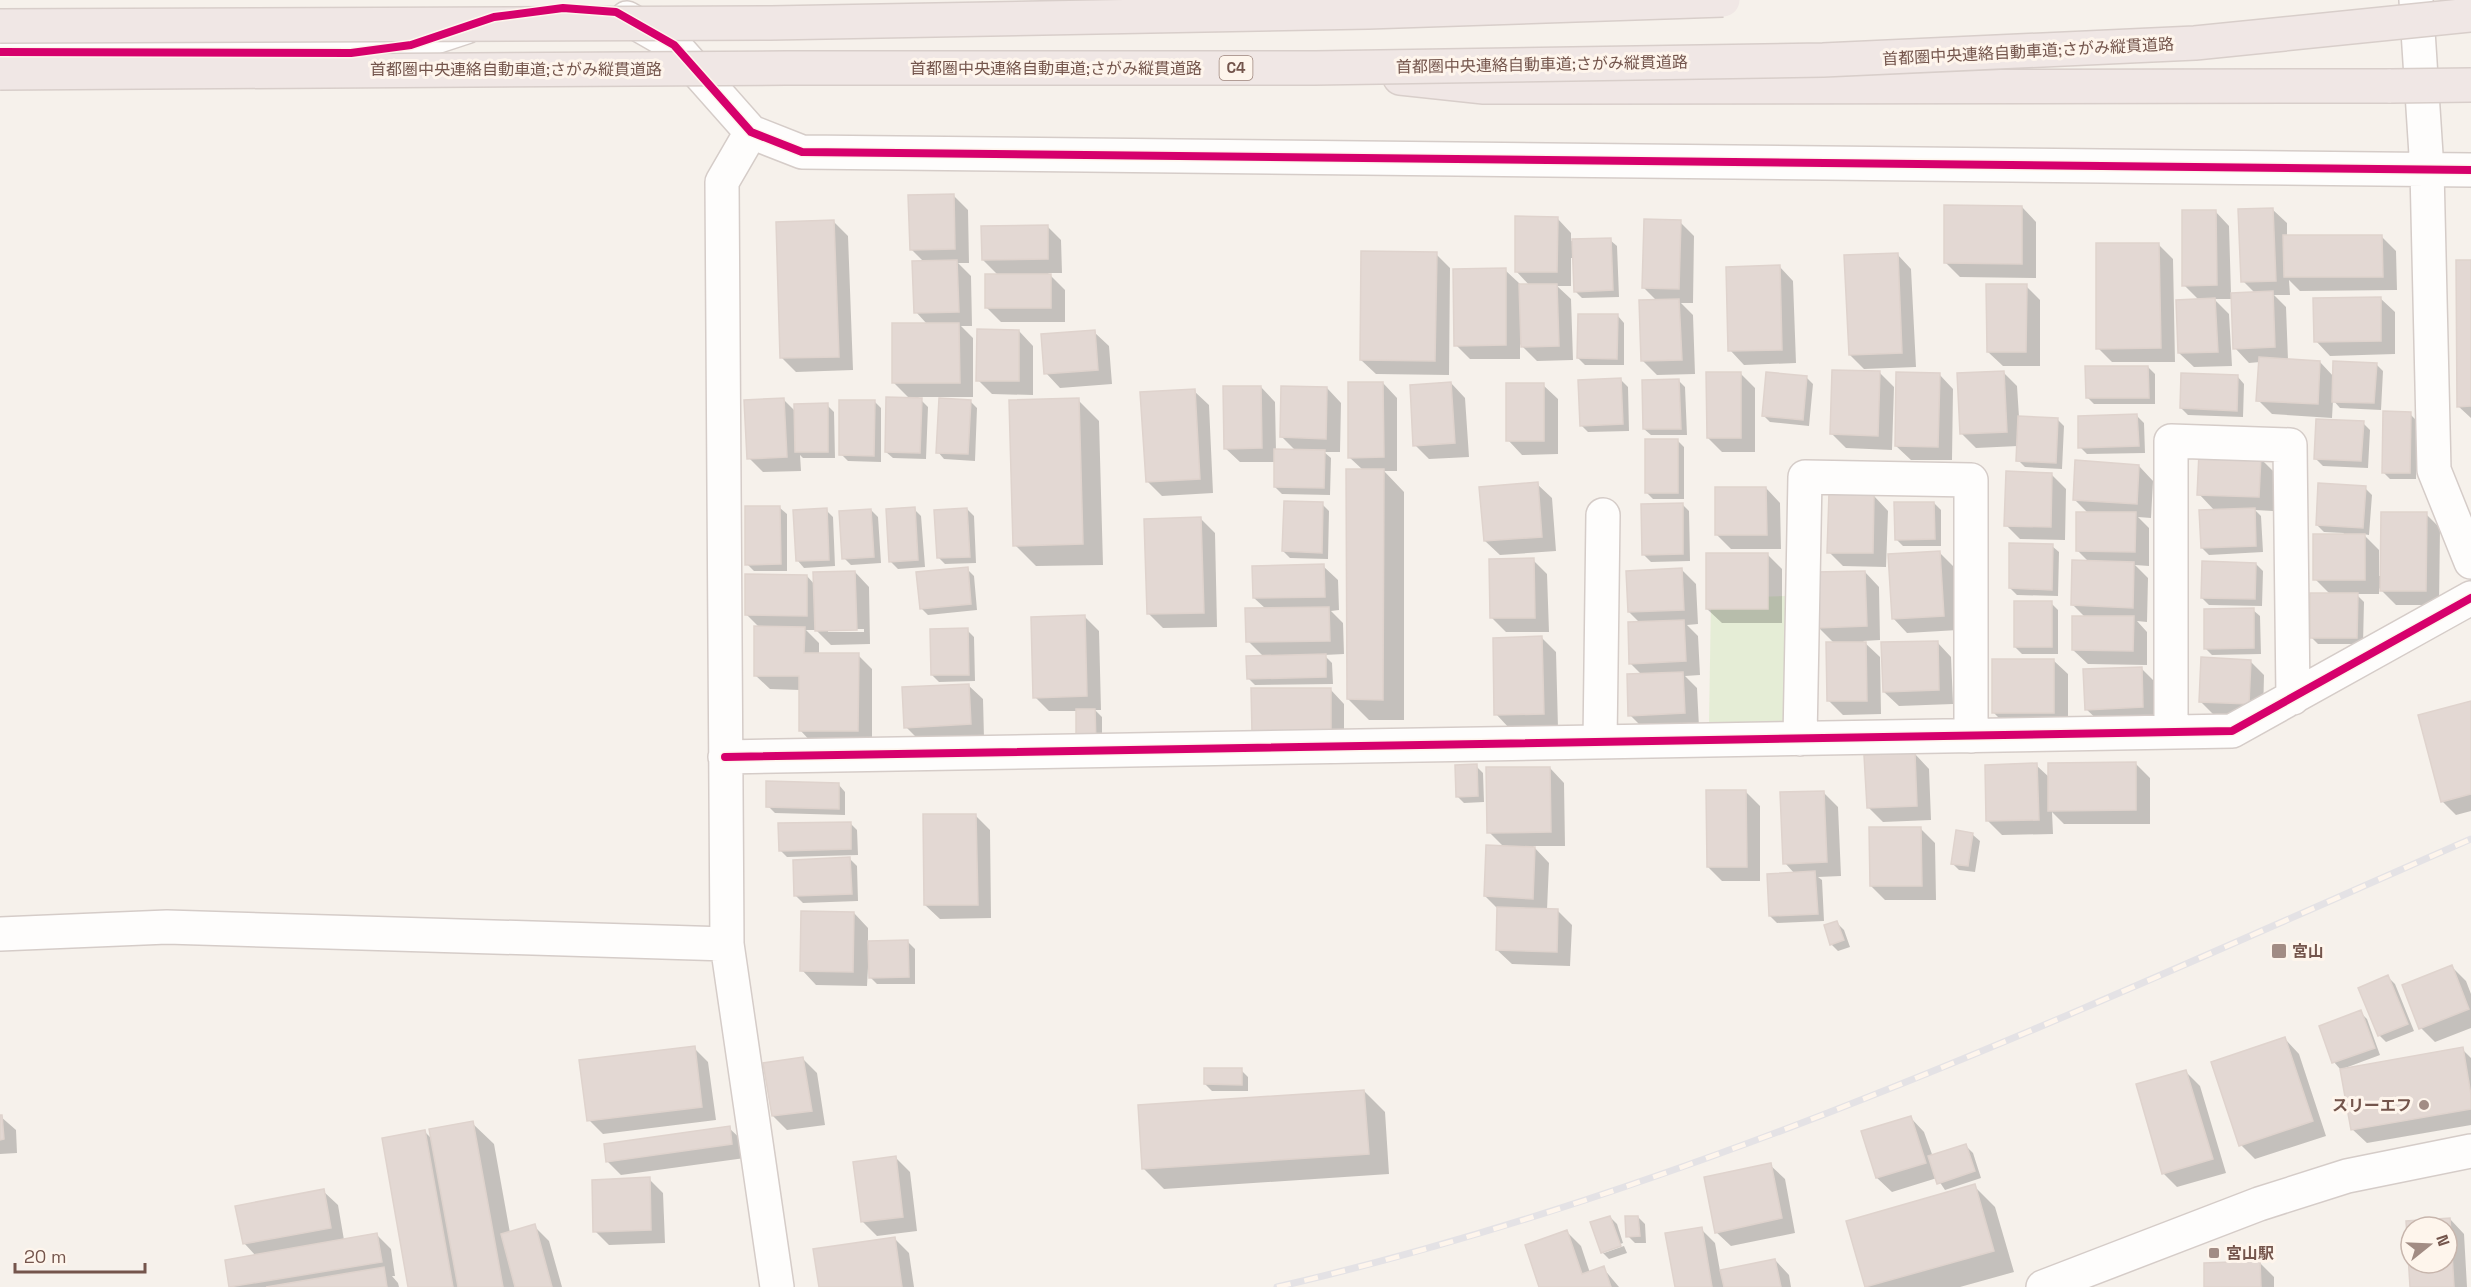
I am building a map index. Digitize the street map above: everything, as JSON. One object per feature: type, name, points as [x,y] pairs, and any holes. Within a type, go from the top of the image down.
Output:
[{"type":"highway","points":[[0,26],[795,22],[1356,12],[1723,0]]},
{"type":"highway","name":"首都圏中央連絡自動車道;さがみ縦貫道路","points":[[0,73],[786,68],[1315,68],[1823,60],[2183,44],[2471,15]]},
{"type":"highway","points":[[1315,68],[1484,87],[2471,85]]},
{"type":"street","points":[[2416,0],[2427,170],[2433,470],[2471,562]]},
{"type":"street","points":[[0,52],[351,53],[411,45],[494,17],[563,8],[616,12],[674,45],[751,132],[802,152],[2471,170]]},
{"type":"street","points":[[751,132],[722,182],[727,944],[777,1287]]},
{"type":"street","points":[[2171,732],[2171,441],[2290,445],[2293,698]]},
{"type":"street","points":[[1800,739],[1805,477],[1971,480],[1971,736]]},
{"type":"street","points":[[1600,742],[1603,514]]},
{"type":"street","points":[[725,757],[2232,731],[2471,598]]},
{"type":"street","points":[[0,934],[167,927],[727,944]]},
{"type":"street","points":[[2043,1287],[2098,1276],[2259,1204],[2347,1176],[2471,1151]]},
{"type":"green space","points":[[1786,596],[1786,724],[1709,724],[1711,598]]},
{"type":"building","points":[[954,194],[955,249],[910,250],[908,195]]},
{"type":"building","points":[[1944,205],[2022,206],[2022,264],[1944,263]]},
{"type":"building","points":[[2273,208],[2276,281],[2241,282],[2238,209]]},
{"type":"building","points":[[2182,210],[2216,210],[2217,285],[2182,286]]},
{"type":"building","points":[[1515,216],[1558,217],[1557,272],[1515,272]]},
{"type":"building","points":[[1644,219],[1681,220],[1679,289],[1642,288]]},
{"type":"building","points":[[834,220],[839,357],[780,358],[776,222]]},
{"type":"building","points":[[1048,225],[1048,259],[982,260],[981,226]]},
{"type":"building","points":[[2283,235],[2382,235],[2383,277],[2284,277]]},
{"type":"building","points":[[1611,238],[1613,290],[1574,292],[1572,239]]},
{"type":"building","points":[[2096,243],[2159,243],[2161,348],[2096,349]]},
{"type":"building","points":[[1361,251],[1437,252],[1435,361],[1360,360]]},
{"type":"building","points":[[1898,253],[1902,353],[1849,355],[1844,255]]},
{"type":"building","points":[[957,260],[959,312],[914,313],[912,261]]},
{"type":"building","points":[[2456,260],[2471,260],[2471,406],[2457,407]]},
{"type":"building","points":[[1780,265],[1782,350],[1728,351],[1726,267]]},
{"type":"building","points":[[1506,268],[1506,345],[1454,346],[1453,269]]},
{"type":"building","points":[[985,274],[1051,274],[1051,308],[985,308]]},
{"type":"building","points":[[1519,284],[1557,284],[1559,346],[1521,347]]},
{"type":"building","points":[[1986,284],[2027,284],[2026,352],[1987,352]]},
{"type":"building","points":[[2273,291],[2275,347],[2233,349],[2231,293]]},
{"type":"building","points":[[2381,297],[2381,341],[2314,342],[2313,298]]},
{"type":"building","points":[[2215,298],[2218,352],[2178,353],[2176,300]]},
{"type":"building","points":[[1679,299],[1682,360],[1641,361],[1639,300]]},
{"type":"building","points":[[1578,314],[1618,314],[1617,359],[1577,358]]},
{"type":"building","points":[[892,323],[959,323],[960,383],[892,383]]},
{"type":"building","points":[[977,329],[1019,330],[1019,381],[976,381]]},
{"type":"building","points":[[1095,330],[1098,370],[1044,374],[1041,334]]},
{"type":"building","points":[[2259,357],[2320,361],[2318,404],[2256,401]]},
{"type":"building","points":[[2333,361],[2377,363],[2374,403],[2332,402]]},
{"type":"building","points":[[2085,366],[2148,366],[2149,398],[2086,398]]},
{"type":"building","points":[[1832,370],[1880,371],[1878,436],[1830,434]]},
{"type":"building","points":[[2004,371],[2007,432],[1960,434],[1957,373]]},
{"type":"building","points":[[1706,372],[1741,372],[1741,438],[1707,438]]},
{"type":"building","points":[[1766,372],[1807,376],[1803,420],[1762,416]]},
{"type":"building","points":[[1896,372],[1940,373],[1938,447],[1895,446]]},
{"type":"building","points":[[2181,373],[2238,375],[2237,411],[2180,408]]},
{"type":"building","points":[[1621,378],[1623,424],[1580,426],[1578,380]]},
{"type":"building","points":[[1679,379],[1681,429],[1643,429],[1642,380]]},
{"type":"building","points":[[1348,382],[1383,382],[1384,457],[1348,458]]},
{"type":"building","points":[[1451,382],[1455,443],[1413,446],[1410,385]]},
{"type":"building","points":[[1506,383],[1544,383],[1544,441],[1506,441]]},
{"type":"building","points":[[1223,386],[1261,386],[1262,448],[1224,449]]},
{"type":"building","points":[[1281,386],[1327,387],[1326,439],[1280,437]]},
{"type":"building","points":[[1195,389],[1200,479],[1146,482],[1140,392]]},
{"type":"building","points":[[886,397],[922,398],[920,453],[885,452]]},
{"type":"building","points":[[784,398],[787,457],[747,459],[744,400]]},
{"type":"building","points":[[939,398],[971,400],[968,454],[936,453]]},
{"type":"building","points":[[1079,398],[1083,544],[1013,546],[1009,400]]},
{"type":"building","points":[[839,400],[875,400],[874,456],[839,455]]},
{"type":"building","points":[[828,403],[828,452],[795,452],[794,404]]},
{"type":"building","points":[[2383,411],[2411,412],[2410,473],[2382,473]]},
{"type":"building","points":[[2137,414],[2139,446],[2078,448],[2078,416]]},
{"type":"building","points":[[2018,416],[2058,418],[2056,463],[2016,461]]},
{"type":"building","points":[[2316,419],[2364,421],[2361,461],[2314,459]]},
{"type":"building","points":[[1645,439],[1678,439],[1678,493],[1645,493]]},
{"type":"building","points":[[1274,449],[1325,450],[1324,488],[1274,487]]},
{"type":"building","points":[[2199,453],[2261,456],[2259,497],[2197,495]]},
{"type":"building","points":[[2075,460],[2139,465],[2137,504],[2073,500]]},
{"type":"building","points":[[1346,469],[1384,469],[1383,700],[1347,699]]},
{"type":"building","points":[[2006,471],[2052,473],[2051,527],[2004,526]]},
{"type":"building","points":[[1538,482],[1542,537],[1484,541],[1479,487]]},
{"type":"building","points":[[2318,483],[2366,486],[2363,528],[2316,525]]},
{"type":"building","points":[[1715,487],[1766,487],[1767,535],[1715,535]]},
{"type":"building","points":[[1829,493],[1874,495],[1873,553],[1827,553]]},
{"type":"building","points":[[1284,501],[1323,502],[1322,553],[1282,551]]},
{"type":"building","points":[[1894,502],[1934,502],[1935,539],[1895,540]]},
{"type":"building","points":[[1683,503],[1683,554],[1642,555],[1641,504]]},
{"type":"building","points":[[745,506],[780,506],[781,564],[745,565]]},
{"type":"building","points":[[915,507],[918,560],[889,562],[886,509]]},
{"type":"building","points":[[827,508],[829,560],[796,561],[793,510]]},
{"type":"building","points":[[967,508],[970,557],[937,558],[934,510]]},
{"type":"building","points":[[2255,508],[2256,546],[2201,548],[2199,510]]},
{"type":"building","points":[[871,509],[874,557],[842,559],[839,511]]},
{"type":"building","points":[[2076,512],[2136,512],[2135,552],[2076,551]]},
{"type":"building","points":[[2381,512],[2427,512],[2426,591],[2380,591]]},
{"type":"building","points":[[1201,517],[1204,613],[1147,614],[1144,519]]},
{"type":"building","points":[[2313,534],[2365,534],[2365,580],[2313,580]]},
{"type":"building","points":[[2009,543],[2053,544],[2052,590],[2009,588]]},
{"type":"building","points":[[1940,551],[1944,616],[1892,619],[1888,554]]},
{"type":"building","points":[[1706,553],[1768,553],[1768,609],[1706,609]]},
{"type":"building","points":[[1534,558],[1535,618],[1490,618],[1489,559]]},
{"type":"building","points":[[2072,560],[2134,562],[2133,608],[2071,605]]},
{"type":"building","points":[[2202,561],[2256,563],[2255,599],[2201,598]]},
{"type":"building","points":[[1324,564],[1325,597],[1253,598],[1252,566]]},
{"type":"building","points":[[968,567],[971,604],[920,609],[916,572]]},
{"type":"building","points":[[1682,568],[1684,610],[1628,612],[1626,571]]},
{"type":"building","points":[[855,571],[857,630],[815,631],[813,572]]},
{"type":"building","points":[[1865,571],[1867,626],[1817,628],[1815,572]]},
{"type":"building","points":[[745,574],[807,575],[807,616],[745,615]]},
{"type":"building","points":[[2310,593],[2358,593],[2357,638],[2310,638]]},
{"type":"building","points":[[2014,601],[2052,601],[2052,647],[2014,647]]},
{"type":"building","points":[[1329,607],[1330,641],[1246,642],[1245,608]]},
{"type":"building","points":[[2254,608],[2254,648],[2204,649],[2204,609]]},
{"type":"building","points":[[1085,615],[1087,696],[1033,698],[1031,617]]},
{"type":"building","points":[[2072,616],[2134,616],[2133,651],[2072,650]]},
{"type":"building","points":[[1684,620],[1686,661],[1629,664],[1628,622]]},
{"type":"building","points":[[754,626],[805,627],[804,653],[859,653],[858,731],[799,731],[799,676],[754,676]]},
{"type":"building","points":[[968,628],[969,675],[931,675],[930,629]]},
{"type":"building","points":[[1542,636],[1544,714],[1494,715],[1493,638]]},
{"type":"building","points":[[1938,641],[1939,690],[1883,692],[1881,642]]},
{"type":"building","points":[[1826,642],[1866,642],[1867,701],[1827,701]]},
{"type":"building","points":[[1326,654],[1326,677],[1247,679],[1246,656]]},
{"type":"building","points":[[2201,657],[2251,660],[2249,704],[2199,702]]},
{"type":"building","points":[[1992,659],[2054,659],[2054,713],[1992,713]]},
{"type":"building","points":[[2142,667],[2143,707],[2085,710],[2083,669]]},
{"type":"building","points":[[1683,672],[1685,713],[1628,716],[1627,674]]},
{"type":"building","points":[[969,684],[971,724],[904,728],[902,687]]},
{"type":"building","points":[[1251,688],[1331,688],[1331,733],[1252,733]]},
{"type":"building","points":[[2471,701],[2471,794],[2441,802],[2418,715]]},
{"type":"building","points":[[1076,709],[1095,709],[1096,743],[1076,743]]},
{"type":"building","points":[[1915,753],[1917,806],[1867,808],[1864,755]]},
{"type":"building","points":[[2136,762],[2136,810],[2048,811],[2048,763]]},
{"type":"building","points":[[2037,763],[2039,820],[1986,821],[1985,765]]},
{"type":"building","points":[[1477,764],[1478,796],[1456,797],[1455,765]]},
{"type":"building","points":[[1486,767],[1550,767],[1551,832],[1487,833]]},
{"type":"building","points":[[766,781],[839,783],[839,809],[766,807]]},
{"type":"building","points":[[1706,790],[1746,790],[1747,867],[1707,867]]},
{"type":"building","points":[[1824,791],[1827,862],[1783,864],[1780,792]]},
{"type":"building","points":[[923,814],[976,814],[978,905],[924,905]]},
{"type":"building","points":[[851,822],[851,849],[779,851],[778,823]]},
{"type":"building","points":[[1869,827],[1921,827],[1922,886],[1870,886]]},
{"type":"building","points":[[1956,830],[1973,833],[1968,866],[1951,864]]},
{"type":"building","points":[[1486,845],[1535,847],[1533,899],[1484,896]]},
{"type":"building","points":[[850,857],[852,894],[794,896],[793,860]]},
{"type":"building","points":[[1815,871],[1818,914],[1769,916],[1767,874]]},
{"type":"building","points":[[1497,907],[1558,909],[1557,952],[1496,950]]},
{"type":"building","points":[[801,911],[854,912],[853,972],[800,971]]},
{"type":"building","points":[[1837,921],[1844,940],[1830,945],[1824,925]]},
{"type":"building","points":[[908,940],[909,977],[869,978],[868,941]]},
{"type":"building","points":[[2452,965],[2469,1009],[2419,1029],[2402,985]]},
{"type":"building","points":[[2388,975],[2408,1024],[2378,1036],[2358,988]]},
{"type":"building","points":[[2361,1010],[2375,1048],[2332,1063],[2319,1026]]},
{"type":"building","points":[[2285,1037],[2313,1121],[2239,1146],[2211,1062]]},
{"type":"building","points":[[695,1046],[702,1107],[587,1121],[579,1060]]},
{"type":"building","points":[[2463,1047],[2471,1109],[2351,1130],[2340,1069]]},
{"type":"building","points":[[803,1057],[812,1111],[772,1116],[763,1063]]},
{"type":"building","points":[[1204,1068],[1242,1068],[1242,1085],[1204,1084]]},
{"type":"building","points":[[2186,1070],[2213,1159],[2162,1174],[2136,1084]]},
{"type":"building","points":[[1364,1090],[1369,1154],[1142,1169],[1138,1105]]},
{"type":"building","points":[[0,1115],[2,1115],[4,1139],[0,1140]]},
{"type":"building","points":[[1911,1116],[1926,1163],[1876,1178],[1861,1131]]},
{"type":"building","points":[[473,1121],[503,1287],[458,1287],[429,1129]]},
{"type":"building","points":[[730,1126],[732,1144],[606,1162],[604,1144]]},
{"type":"building","points":[[425,1130],[453,1287],[408,1287],[382,1138]]},
{"type":"building","points":[[1966,1144],[1975,1171],[1937,1184],[1928,1156]]},
{"type":"building","points":[[896,1156],[903,1217],[861,1222],[853,1162]]},
{"type":"building","points":[[1771,1163],[1782,1218],[1715,1233],[1704,1177]]},
{"type":"building","points":[[650,1177],[651,1230],[593,1232],[592,1180]]},
{"type":"building","points":[[1975,1184],[1994,1251],[1865,1287],[1846,1221]]},
{"type":"building","points":[[324,1189],[331,1228],[243,1244],[235,1206]]},
{"type":"building","points":[[1610,1216],[1621,1246],[1601,1253],[1590,1222]]},
{"type":"building","points":[[1625,1216],[1638,1216],[1640,1236],[1626,1237]]},
{"type":"building","points":[[535,1224],[552,1287],[515,1287],[501,1234]]},
{"type":"building","points":[[1702,1227],[1712,1287],[1675,1287],[1665,1233]]},
{"type":"building","points":[[1567,1230],[1582,1274],[1604,1266],[1611,1287],[1539,1287],[1525,1245]]},
{"type":"building","points":[[377,1233],[382,1262],[229,1287],[225,1260]]},
{"type":"building","points":[[895,1237],[902,1287],[819,1287],[813,1249]]},
{"type":"building","points":[[1775,1259],[1781,1287],[1724,1287],[1720,1270]]},
{"type":"building","points":[[2260,1261],[2261,1287],[2204,1287],[2204,1263]]},
{"type":"building","points":[[384,1267],[387,1287],[266,1287]]},
{"type":"building","points":[[2409,1275],[2453,1275],[2454,1287],[2410,1287]]},
{"type":"railway","points":[[1277,1287],[1432,1247],[1584,1200],[1735,1148],[1884,1091],[2032,1030],[2471,839]]},
{"type":"cycle path","points":[[0,52],[351,53],[411,45],[494,17],[563,8],[616,12],[674,45],[751,132],[802,152],[2471,170]]},
{"type":"cycle path","points":[[725,757],[2232,731],[2471,598]]},
{"type":"place","name":"宮山","points":[[2279,951]]},
{"type":"place","name":"スリーエフ","points":[[2424,1105]]},
{"type":"place","name":"宮山駅","points":[[2214,1253]]}]
